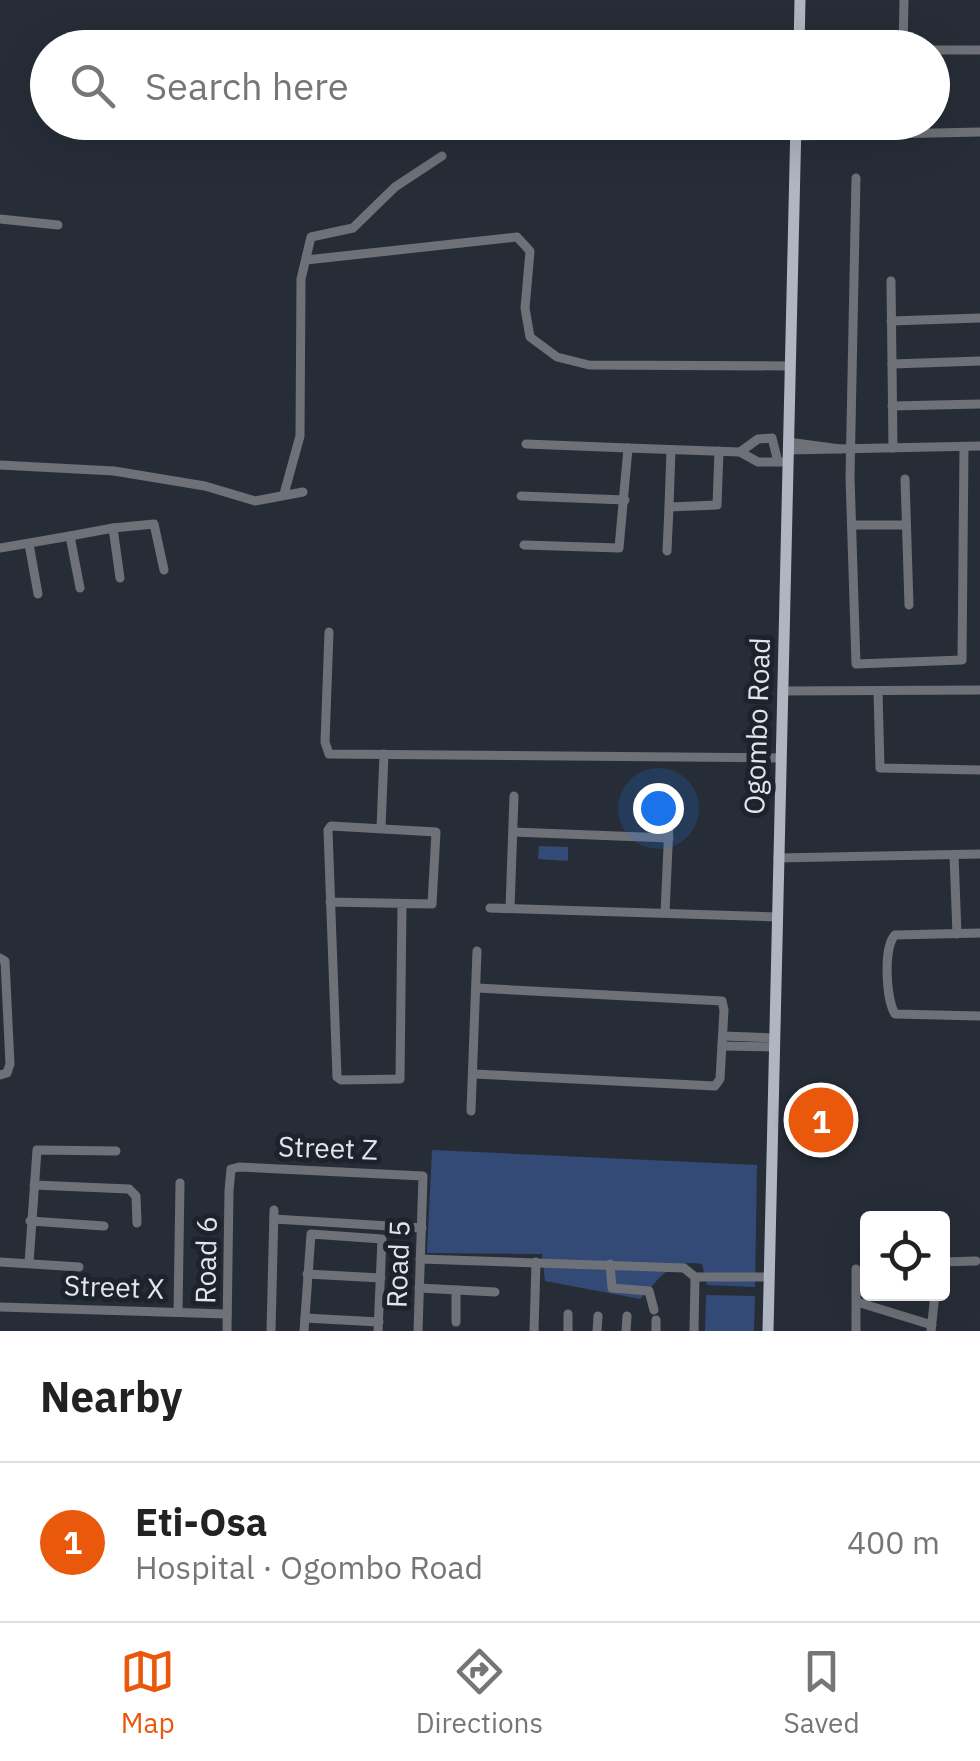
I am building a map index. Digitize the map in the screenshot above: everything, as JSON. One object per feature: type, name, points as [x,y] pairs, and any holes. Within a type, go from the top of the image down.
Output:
[{"type":"main road","points":[[799,30],[800,0]]},
{"type":"main road","name":"Ogombo Road","points":[[768,1331],[785,454],[796,140]]},
{"type":"street","points":[[903,30],[904,0]]},
{"type":"street","points":[[950,50],[980,50]]},
{"type":"street","points":[[950,130],[980,132]]},
{"type":"street","points":[[284,494],[300,436],[301,279],[314,235],[353,228],[395,187],[442,156]]},
{"type":"street","points":[[856,178],[846,448],[853,525],[854,662],[960,662],[964,447]]},
{"type":"street","points":[[0,219],[58,225]]},
{"type":"street","points":[[306,260],[517,237],[530,251],[525,308],[530,337],[556,356],[589,365],[789,366]]},
{"type":"street","points":[[891,281],[893,448]]},
{"type":"street","points":[[892,321],[980,318]]},
{"type":"street","points":[[892,364],[980,361]]},
{"type":"street","points":[[892,406],[980,404]]},
{"type":"street","points":[[740,452],[758,439],[772,438],[785,454]]},
{"type":"street","points":[[526,444],[740,452],[758,462],[785,454],[846,448],[980,446]]},
{"type":"street","points":[[524,545],[619,548],[628,448]]},
{"type":"street","points":[[667,551],[671,450]]},
{"type":"street","points":[[669,507],[716,505],[718,451]]},
{"type":"street","points":[[0,464],[114,470],[205,486],[244,500],[269,500],[303,492]]},
{"type":"street","points":[[906,479],[909,605]]},
{"type":"street","points":[[522,496],[625,500]]},
{"type":"street","points":[[0,548],[154,524],[164,570]]},
{"type":"street","points":[[853,525],[906,525]]},
{"type":"street","points":[[113,528],[120,578]]},
{"type":"street","points":[[70,536],[80,588]]},
{"type":"street","points":[[30,544],[38,594]]},
{"type":"street","points":[[329,632],[325,750],[332,754],[780,758]]},
{"type":"street","points":[[782,691],[980,690]]},
{"type":"street","points":[[878,691],[880,768],[980,770]]},
{"type":"street","points":[[382,828],[384,754]]},
{"type":"street","points":[[510,908],[514,796]]},
{"type":"street","points":[[665,913],[670,803]]},
{"type":"street","points":[[330,902],[432,904],[437,833],[329,827],[330,902],[337,1077],[341,1080],[400,1078],[402,904]]},
{"type":"street","points":[[513,832],[669,838]]},
{"type":"street","points":[[778,858],[980,854]]},
{"type":"street","points":[[954,855],[957,934]]},
{"type":"street","points":[[490,908],[777,917]]},
{"type":"street","points":[[980,933],[892,937],[891,1008],[906,1017],[980,1016]]},
{"type":"street","points":[[472,1110],[477,951]]},
{"type":"street","points":[[0,958],[5,961],[4,1017],[9,1070],[0,1075]]},
{"type":"street","points":[[474,1074],[715,1086],[720,1079],[722,1041],[722,1000],[476,988]]},
{"type":"street","points":[[722,1041],[774,1043]]},
{"type":"street","points":[[29,1263],[36,1154],[40,1148],[116,1151]]},
{"type":"street","name":"Street Z","points":[[229,1190],[234,1167],[390,1172],[423,1176],[423,1199]]},
{"type":"street","points":[[178,1312],[180,1183]]},
{"type":"street","points":[[34,1185],[129,1189],[136,1196],[136,1223]]},
{"type":"street","name":"Road 6","points":[[227,1331],[229,1190]]},
{"type":"street","name":"Road 5","points":[[418,1331],[423,1199]]},
{"type":"street","points":[[271,1331],[274,1215],[422,1228]]},
{"type":"street","points":[[30,1222],[104,1226]]},
{"type":"street","points":[[304,1331],[311,1234],[382,1239],[378,1326],[305,1318]]},
{"type":"street","points":[[420,1259],[684,1268],[696,1277],[769,1278]]},
{"type":"street","points":[[950,1262],[976,1261]]},
{"type":"street","points":[[0,1262],[79,1266]]},
{"type":"street","points":[[534,1331],[536,1262]]},
{"type":"street","points":[[610,1264],[612,1288],[649,1292],[656,1320]]},
{"type":"street","points":[[856,1268],[856,1331]]},
{"type":"street","points":[[306,1274],[381,1278]]},
{"type":"street","points":[[694,1331],[696,1277]]},
{"type":"street","points":[[418,1288],[495,1292]]},
{"type":"street","points":[[456,1290],[456,1322]]},
{"type":"street","points":[[857,1302],[934,1329],[935,1301]]},
{"type":"street","name":"Street X","points":[[0,1306],[227,1314]]},
{"type":"street","points":[[568,1314],[568,1331]]},
{"type":"street","points":[[597,1331],[598,1316]]},
{"type":"street","points":[[626,1331],[627,1316]]},
{"type":"shaded area","points":[[539,846],[568,847],[568,861],[538,859]]},
{"type":"shaded area","points":[[432,1150],[757,1165],[755,1287],[707,1285],[702,1264],[681,1264],[666,1272],[640,1299],[545,1281],[542,1254],[427,1253]]},
{"type":"shaded area","points":[[706,1295],[755,1296],[754,1331],[705,1331]]},
{"type":"place","name":"Eti-Osa","points":[[821,1120]]}]
